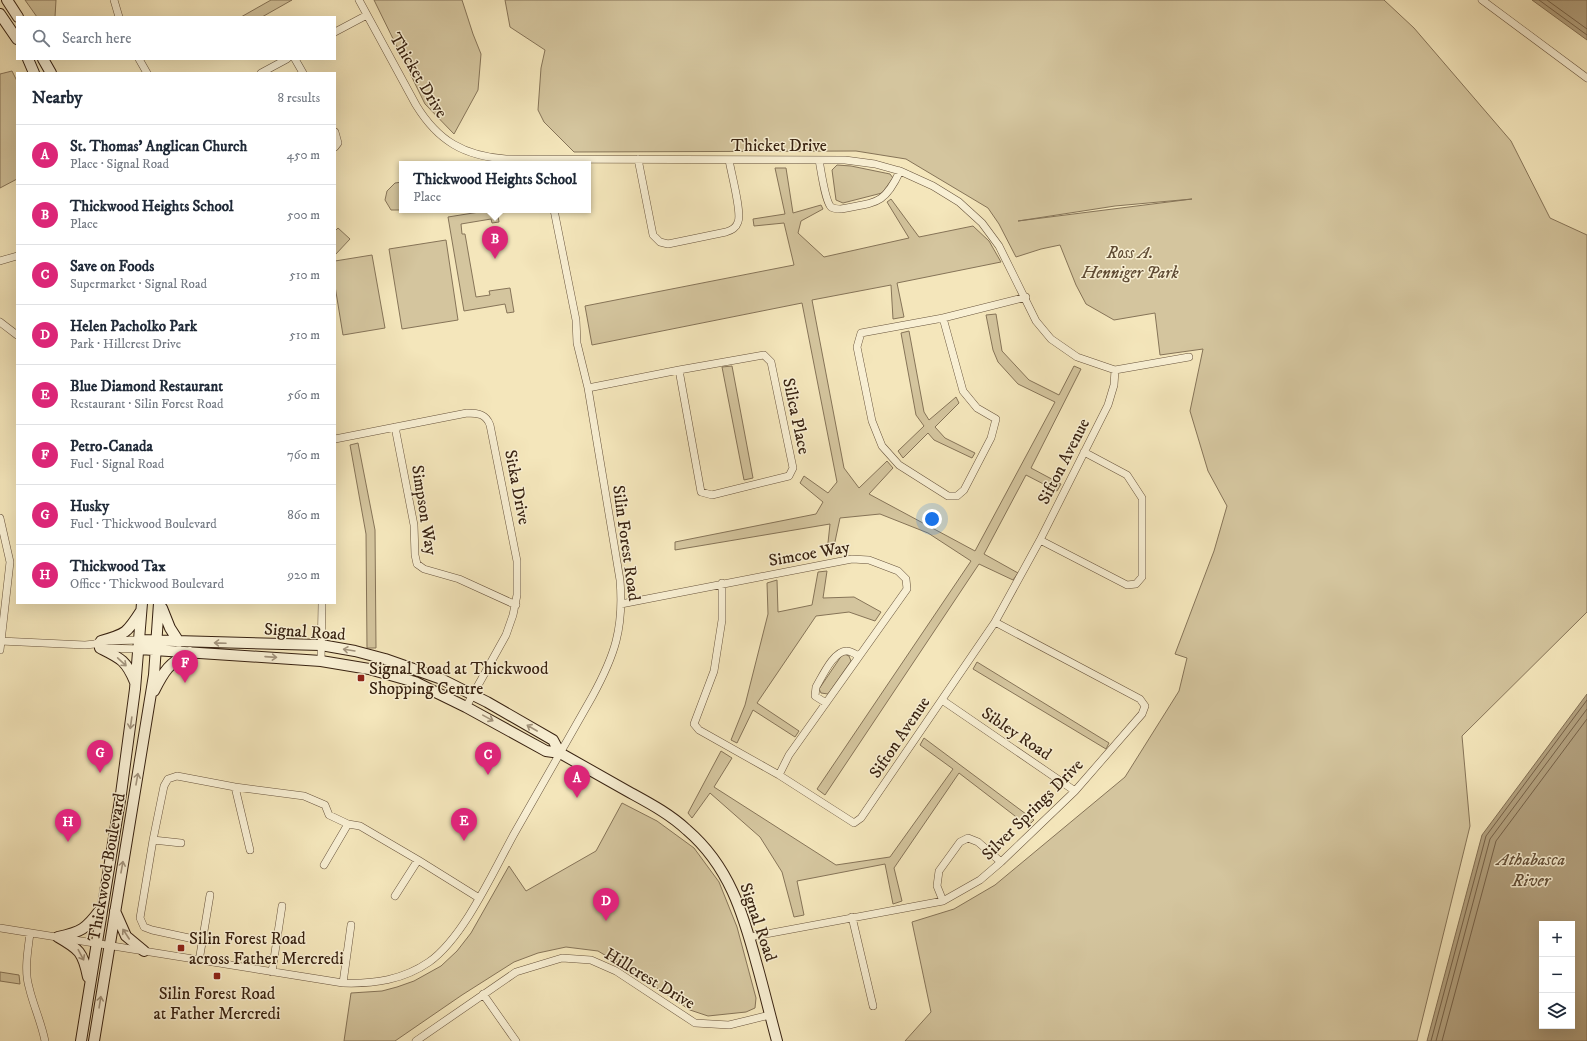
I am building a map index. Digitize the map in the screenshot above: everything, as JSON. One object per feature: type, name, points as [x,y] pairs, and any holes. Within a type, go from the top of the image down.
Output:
[{"type":"main road","points":[[7,0],[17,16]]},
{"type":"main road","points":[[0,14],[16,38]]},
{"type":"main road","points":[[28,60],[34,72]]},
{"type":"main road","points":[[44,60],[50,72]]},
{"type":"main road","points":[[160,604],[164,617],[179,642]]},
{"type":"main road","name":"Thickwood Boulevard","points":[[94,1041],[150,698],[157,645],[160,604]]},
{"type":"main road","points":[[98,644],[122,635],[131,627],[142,606]]},
{"type":"main road","name":"Thickwood Boulevard","points":[[81,1041],[121,794],[136,684],[142,606]]},
{"type":"main road","name":"Signal Road","points":[[140,645],[157,645],[179,642],[321,645],[356,651],[406,666],[439,678],[473,695],[553,740],[560,753]]},
{"type":"main road","points":[[98,644],[124,662],[136,684]]},
{"type":"main road","name":"Signal Road","points":[[157,645],[190,652],[321,661],[369,669],[415,682],[466,707],[546,751],[560,753],[668,815],[697,839],[712,855],[729,882],[750,937],[777,1041]]},
{"type":"main road","points":[[150,698],[163,673],[176,659],[190,652]]},
{"type":"main road","points":[[121,794],[125,795],[126,797],[128,814],[131,817]]},
{"type":"main road","points":[[58,937],[81,931],[92,921],[102,908]]},
{"type":"main road","points":[[115,911],[126,936],[144,951]]},
{"type":"main road","points":[[58,937],[80,952],[86,965],[90,984]]},
{"type":"street","points":[[114,0],[119,16]]},
{"type":"street","name":"Thicket Drive","points":[[359,0],[416,105],[427,121],[442,137],[457,147],[477,155],[530,161]]},
{"type":"street","points":[[1482,0],[1587,78]]},
{"type":"street","points":[[336,31],[367,14]]},
{"type":"street","points":[[140,60],[146,72]]},
{"type":"street","points":[[263,72],[285,60]]},
{"type":"street","points":[[296,60],[302,72]]},
{"type":"street","points":[[336,136],[338,144],[336,146]]},
{"type":"street","points":[[638,159],[653,235],[660,242],[668,244],[726,232],[737,225],[739,214],[729,160]]},
{"type":"street","name":"Thicket Drive","points":[[575,161],[638,159],[845,160],[866,162],[900,171],[947,194],[959,202],[982,223],[1005,255],[1036,321],[1051,339],[1077,357],[1115,370],[1189,357]]},
{"type":"street","points":[[819,160],[828,202],[832,208],[836,209],[871,203],[883,198],[891,189],[900,171]]},
{"type":"street","name":"Silin Forest Road","points":[[0,928],[343,983],[370,983],[392,980],[429,961],[447,946],[479,898],[608,667],[617,641],[621,604],[620,580],[588,388],[577,343],[576,320],[555,213]]},
{"type":"street","points":[[0,260],[16,256]]},
{"type":"street","points":[[943,318],[963,391],[977,408],[996,419],[991,438],[964,490],[957,496],[948,496],[899,465],[882,446],[872,421],[857,347],[861,333],[943,318],[1026,297]]},
{"type":"street","points":[[0,322],[16,334]]},
{"type":"street","name":"Silica Place","points":[[588,388],[679,370],[764,355],[771,362],[793,468],[789,476],[712,495],[701,492],[679,370]]},
{"type":"street","name":"Sifton Avenue","points":[[722,584],[722,620],[714,671],[694,724],[699,730],[780,775],[854,823],[861,818],[995,622],[1040,540],[1108,405],[1114,385],[1115,370]]},
{"type":"street","name":"Sitka Drive","points":[[336,439],[467,413],[478,413],[488,420],[518,561],[518,583],[516,606],[506,635],[466,707]]},
{"type":"street","name":"Simpson Way","points":[[395,427],[414,524],[415,555],[417,564],[424,570],[459,579],[516,606]]},
{"type":"street","points":[[1040,540],[1127,585],[1136,584],[1142,577],[1142,498],[1127,475],[1084,452]]},
{"type":"street","points":[[0,518],[10,562],[0,650]]},
{"type":"street","name":"Simcoe Way","points":[[621,604],[852,559],[869,560],[898,571],[906,579],[907,589],[789,755],[780,775]]},
{"type":"street","points":[[321,661],[322,604]]},
{"type":"street","name":"Silver Springs Drive","points":[[750,937],[943,901],[980,880],[1001,862],[1075,791],[1142,714],[1145,706],[1140,699],[995,622]]},
{"type":"street","points":[[1,641],[140,645]]},
{"type":"street","points":[[826,703],[815,696],[816,687],[836,655],[841,652],[848,651],[859,656]]},
{"type":"street","name":"Sibley Road","points":[[942,700],[1075,791]]},
{"type":"street","points":[[202,941],[152,930],[144,927],[140,918],[164,786],[168,779],[177,776],[235,787],[304,796],[325,805],[329,815],[348,824],[360,826],[479,898]]},
{"type":"street","points":[[235,787],[250,850]]},
{"type":"street","points":[[324,865],[348,824]]},
{"type":"street","points":[[943,901],[937,886],[939,871],[960,842],[968,838],[978,842],[1001,862]]},
{"type":"street","points":[[153,840],[181,843]]},
{"type":"street","points":[[395,896],[418,860]]},
{"type":"street","points":[[200,961],[210,895]]},
{"type":"street","points":[[272,972],[282,906]]},
{"type":"street","points":[[852,917],[873,1006]]},
{"type":"street","points":[[343,983],[351,925]]},
{"type":"street","points":[[30,933],[27,975],[29,987],[42,1025],[45,1041]]},
{"type":"street","name":"Hillcrest Drive","points":[[416,1041],[516,972],[562,958],[591,960],[616,971],[695,1023],[729,1025],[770,1015]]},
{"type":"street","points":[[483,994],[516,1041]]},
{"type":"green space","points":[[25,0],[56,0],[55,16],[36,16]]},
{"type":"green space","points":[[271,0],[292,0],[264,16],[243,16]]},
{"type":"green space","points":[[374,0],[462,0],[481,54],[478,90],[454,134],[425,104]]},
{"type":"green space","name":"Ross A. Henniger Park","points":[[505,0],[1384,0],[1414,28],[1511,141],[1550,218],[1587,235],[1587,612],[1462,736],[1470,826],[1417,1041],[905,1041],[931,1012],[912,922],[954,909],[995,885],[1125,777],[1179,691],[1187,658],[1175,654],[1214,551],[1227,506],[1208,471],[1190,411],[1203,349],[1160,355],[1155,313],[1114,320],[1086,304],[1076,285],[1060,245],[1016,257],[999,224],[988,208],[906,159],[856,151],[574,152],[544,122],[538,110],[541,68],[545,50],[510,27]],"holes":[[[1192,199],[1018,221],[1115,206]]]},
{"type":"green space","points":[[12,71],[16,79],[16,180],[0,188],[0,74]]},
{"type":"green space","points":[[837,165],[851,166],[890,174],[893,178],[882,193],[843,203],[836,200],[832,170]]},
{"type":"green space","points":[[775,168],[786,168],[793,213],[821,205],[823,209],[801,221],[798,233],[824,257],[909,238],[887,202],[891,199],[919,237],[973,226],[989,241],[1001,262],[897,283],[904,317],[893,319],[891,285],[812,300],[844,468],[859,488],[887,461],[893,468],[869,494],[975,551],[1055,402],[1018,384],[998,362],[993,350],[986,315],[996,314],[1002,351],[1029,380],[1059,395],[1074,366],[1081,369],[1031,468],[1061,484],[1057,491],[1026,475],[984,554],[1018,573],[1013,580],[979,564],[825,795],[817,789],[971,561],[928,533],[880,514],[840,518],[833,551],[827,552],[830,524],[675,550],[675,542],[816,514],[823,502],[800,483],[804,476],[828,493],[837,482],[802,303],[592,345],[585,306],[794,265],[784,223],[754,226],[753,219],[785,214]]},
{"type":"green space","points":[[399,182],[399,210],[391,210],[385,200],[387,191],[395,183]]},
{"type":"green space","points":[[473,213],[498,213],[499,222],[492,223],[491,219],[461,224],[462,234],[465,234],[476,297],[490,295],[489,291],[510,288],[514,312],[507,313],[505,304],[464,311],[448,217]]},
{"type":"green space","points":[[338,228],[350,239],[336,254],[336,230]]},
{"type":"green space","points":[[446,240],[458,320],[402,329],[389,249]]},
{"type":"green space","points":[[372,255],[385,328],[343,335],[336,292],[336,261]]},
{"type":"green space","points":[[909,331],[924,412],[929,420],[956,397],[959,403],[935,427],[945,438],[975,453],[972,458],[934,440],[928,433],[903,458],[898,451],[924,426],[916,415],[901,333]]},
{"type":"green space","points":[[732,366],[753,478],[744,480],[722,367]]},
{"type":"green space","points":[[358,443],[375,530],[376,648],[367,648],[366,534],[350,445]]},
{"type":"green space","points":[[827,571],[823,598],[854,597],[881,612],[875,621],[849,612],[816,616],[757,703],[799,731],[795,737],[753,710],[737,743],[731,740],[745,705],[768,614],[767,583],[777,580],[778,612],[812,605],[818,572]]},
{"type":"green space","points":[[844,654],[849,656],[851,661],[828,694],[821,693],[819,689]]},
{"type":"green space","points":[[977,662],[1109,743],[1106,749],[973,669]]},
{"type":"green space","points":[[924,738],[1034,820],[1028,826],[959,773],[894,868],[902,901],[893,904],[885,864],[797,881],[804,915],[794,917],[782,872],[760,837],[710,793],[692,818],[688,813],[721,751],[732,758],[714,787],[836,865],[890,857],[953,769],[920,745]]},
{"type":"green space","points":[[622,803],[657,821],[694,848],[719,882],[737,927],[756,998],[755,1008],[746,1012],[708,1016],[690,1010],[630,970],[598,951],[566,947],[538,953],[514,962],[462,995],[395,1041],[344,1041],[351,993],[382,991],[397,987],[414,981],[441,966],[457,951],[471,933],[509,866],[526,891],[596,851]]},
{"type":"green space","points":[[0,972],[19,975],[20,984],[0,981]]},
{"type":"water","points":[[1532,0],[1587,0],[1587,40]]},
{"type":"water","name":"Athabasca River","points":[[1587,694],[1587,1041],[1427,1041],[1482,835]]},
{"type":"place","name":"Thickwood Heights School","points":[[495,259]]},
{"type":"place","name":"Signal Road at Thickwood Shopping Centre","points":[[361,678]]},
{"type":"place","name":"Petro-Canada","points":[[185,683]]},
{"type":"place","name":"Husky","points":[[100,773]]},
{"type":"place","name":"Save on Foods","points":[[488,775]]},
{"type":"place","name":"St. Thomas’ Anglican Church","points":[[577,798]]},
{"type":"place","name":"Blue Diamond Restaurant","points":[[464,841]]},
{"type":"place","name":"Thickwood Tax","points":[[68,842]]},
{"type":"place","name":"Helen Pacholko Park","points":[[606,921]]},
{"type":"place","name":"Silin Forest Road across Father Mercredi","points":[[181,948]]},
{"type":"place","name":"Silin Forest Road at Father Mercredi","points":[[217,976]]}]
